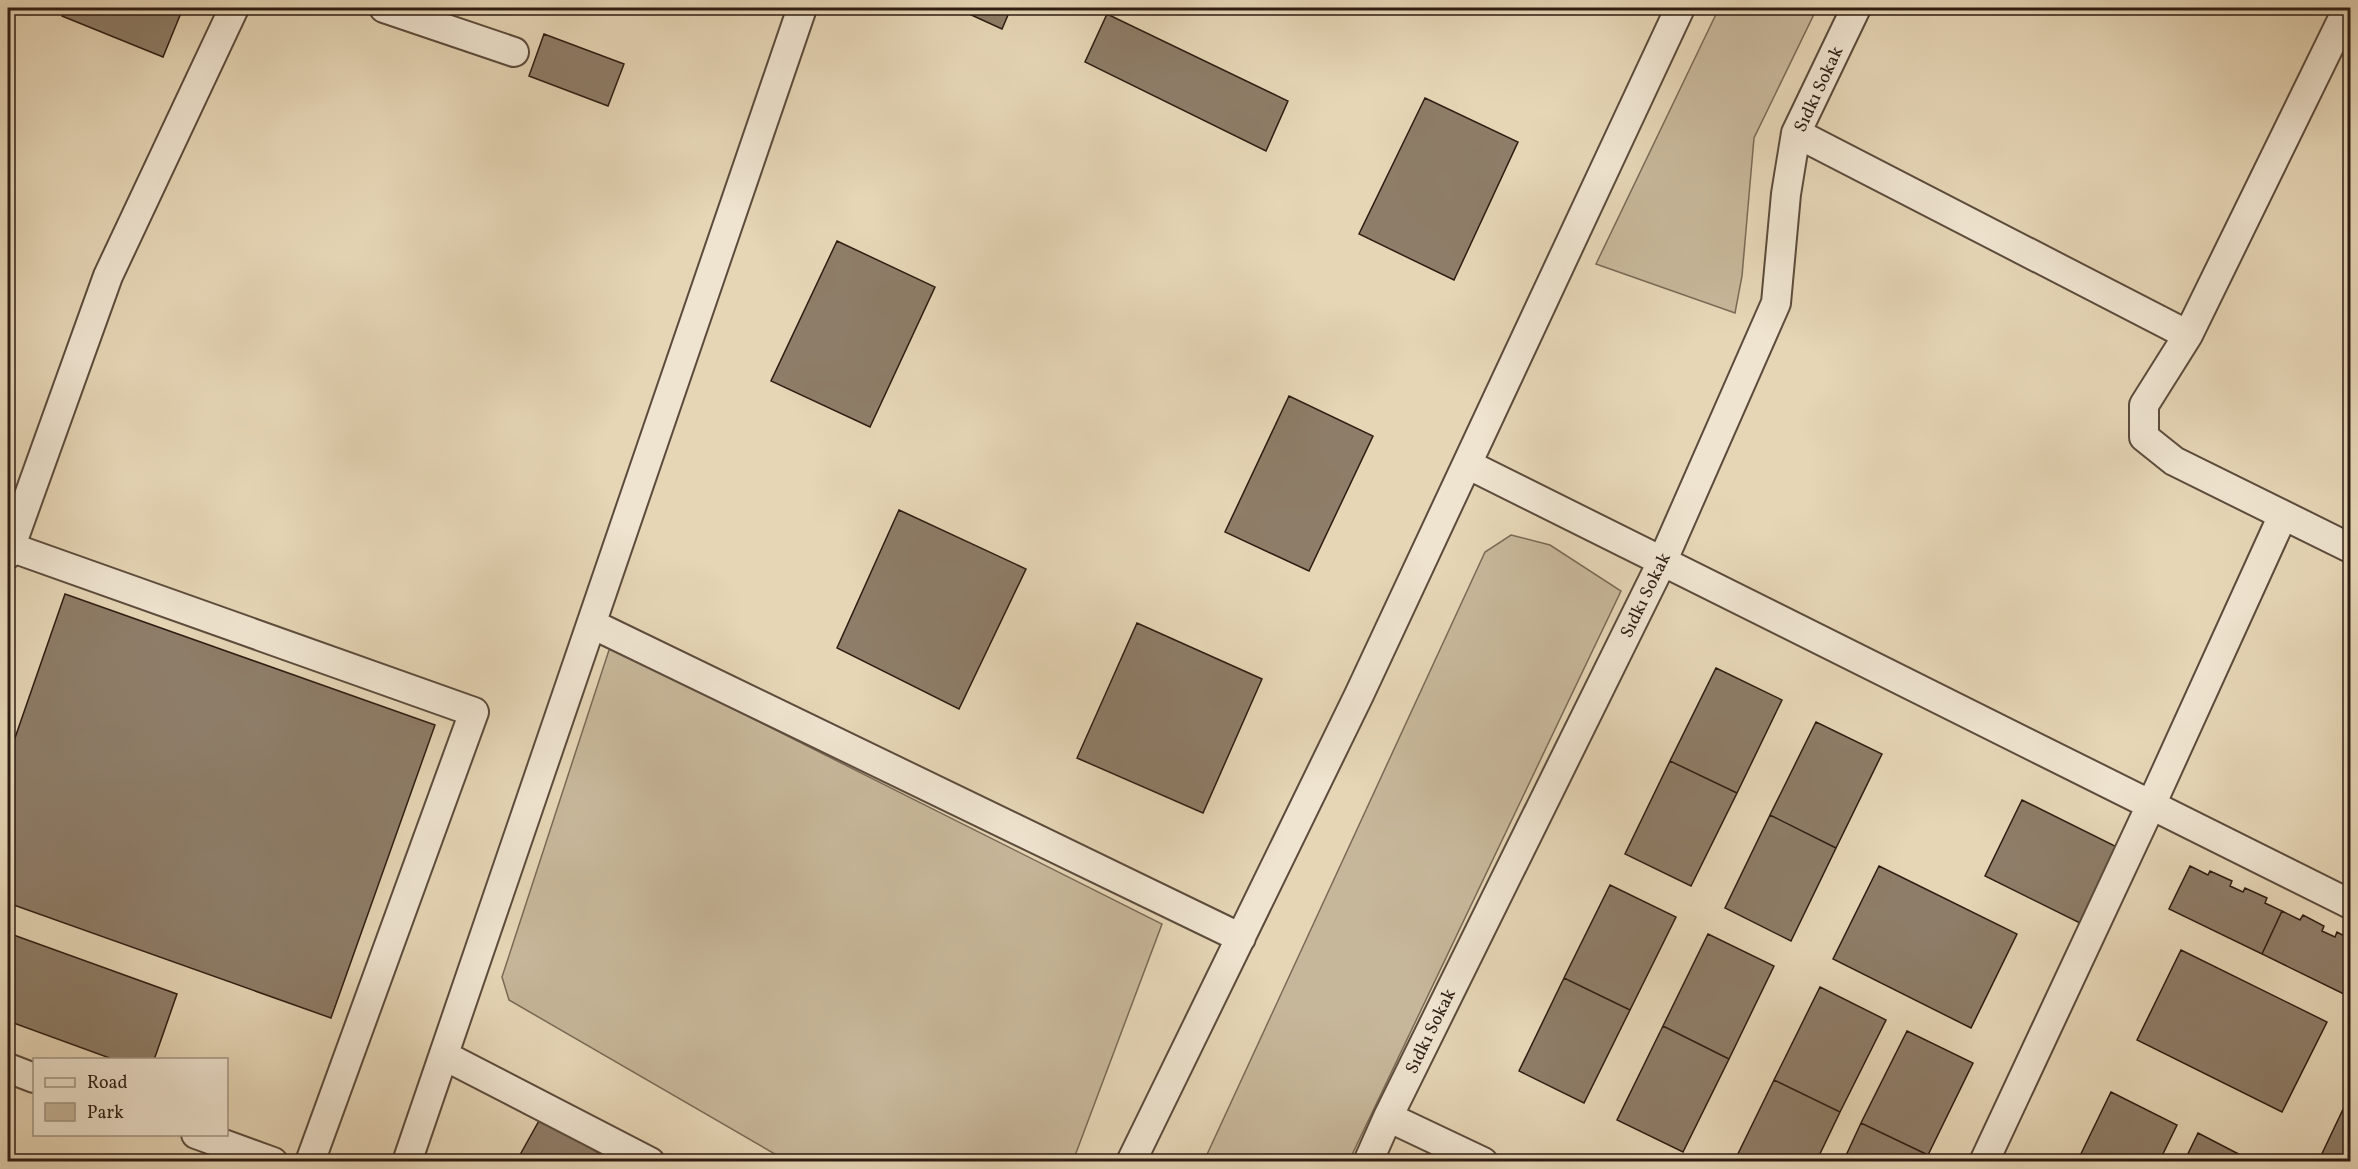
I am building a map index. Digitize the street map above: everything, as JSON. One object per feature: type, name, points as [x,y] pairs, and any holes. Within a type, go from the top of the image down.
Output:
[{"type":"street","points":[[234,8],[108,276],[9,550],[474,712],[310,1161]]},
{"type":"street","points":[[384,8],[514,52]]},
{"type":"street","points":[[407,1161],[445,1056],[802,8]]},
{"type":"street","points":[[1131,1161],[1359,694],[1680,8]]},
{"type":"street","name":"Sıdkı Sokak","points":[[1368,1161],[1662,562],[1776,303],[1786,194],[1796,133],[1856,8]]},
{"type":"street","points":[[2348,8],[2188,335],[2144,405],[2144,437],[2174,461],[2350,548]]},
{"type":"street","points":[[1796,133],[2188,335]]},
{"type":"street","points":[[1467,464],[2350,904]]},
{"type":"street","points":[[1984,1161],[2151,805],[2283,515]]},
{"type":"street","points":[[592,624],[1240,938]]},
{"type":"street","points":[[445,1056],[650,1161]]},
{"type":"street","points":[[8,1068],[33,1078]]},
{"type":"street","points":[[1388,1117],[1483,1161]]},
{"type":"street","points":[[202,1136],[273,1161]]},
{"type":"green space","points":[[1719,8],[1817,8],[1754,138],[1742,276],[1735,313],[1596,264]]},
{"type":"green space","points":[[1511,535],[1550,545],[1621,591],[1349,1161],[1204,1161],[1485,552]]},
{"type":"green space","points":[[610,647],[1162,924],[1073,1161],[787,1161],[509,1000],[502,977]]},
{"type":"building","points":[[65,8],[183,8],[163,57],[62,16]]},
{"type":"building","points":[[956,8],[1011,8],[1002,29]]},
{"type":"building","points":[[1107,14],[1288,101],[1266,151],[1085,62]]},
{"type":"building","points":[[544,34],[624,64],[608,106],[529,76]]},
{"type":"building","points":[[1425,98],[1518,142],[1454,280],[1359,234]]},
{"type":"building","points":[[837,241],[935,287],[870,427],[771,381]]},
{"type":"building","points":[[1289,396],[1373,436],[1309,571],[1225,532]]},
{"type":"building","points":[[899,510],[1026,569],[959,709],[837,648]]},
{"type":"building","points":[[65,594],[435,725],[331,1018],[8,903],[8,758]]},
{"type":"building","points":[[1137,623],[1262,679],[1203,813],[1077,758]]},
{"type":"building","points":[[1716,668],[1782,700],[1737,793],[1670,761]]},
{"type":"building","points":[[1816,722],[1882,754],[1836,848],[1770,815]]},
{"type":"building","points":[[1670,761],[1737,793],[1691,886],[1625,854]]},
{"type":"building","points":[[2022,800],[2121,849],[2084,925],[1985,876]]},
{"type":"building","points":[[1770,815],[1836,848],[1791,941],[1725,908]]},
{"type":"building","points":[[1879,866],[2017,934],[1971,1028],[1833,959]]},
{"type":"building","points":[[2190,866],[2208,875],[2210,871],[2232,881],[2230,886],[2243,892],[2245,888],[2267,898],[2265,903],[2282,911],[2262,954],[2169,909]]},
{"type":"building","points":[[1610,885],[1676,917],[1630,1010],[1564,978]]},
{"type":"building","points":[[2282,911],[2300,920],[2303,915],[2324,926],[2322,931],[2335,937],[2337,932],[2350,939],[2350,997],[2262,954]]},
{"type":"building","points":[[8,933],[177,994],[155,1058],[110,1058],[8,1021]]},
{"type":"building","points":[[1708,934],[1774,966],[1729,1059],[1663,1026]]},
{"type":"building","points":[[2181,950],[2327,1022],[2282,1112],[2137,1040]]},
{"type":"building","points":[[1564,978],[1630,1010],[1584,1103],[1519,1071]]},
{"type":"building","points":[[1820,987],[1886,1020],[1840,1112],[1774,1080]]},
{"type":"building","points":[[1663,1026],[1729,1059],[1683,1152],[1617,1120]]},
{"type":"building","points":[[1907,1031],[1973,1063],[1928,1155],[1861,1123]]},
{"type":"building","points":[[1774,1080],[1840,1112],[1816,1162],[1734,1162]]},
{"type":"building","points":[[2111,1092],[2177,1125],[2159,1162],[2077,1162]]},
{"type":"building","points":[[2346,1103],[2350,1105],[2350,1162],[2318,1162]]},
{"type":"building","points":[[540,1119],[615,1162],[516,1162]]},
{"type":"building","points":[[1861,1123],[1928,1155],[1925,1162],[1843,1162]]},
{"type":"building","points":[[2198,1133],[2254,1162],[2184,1162]]}]
